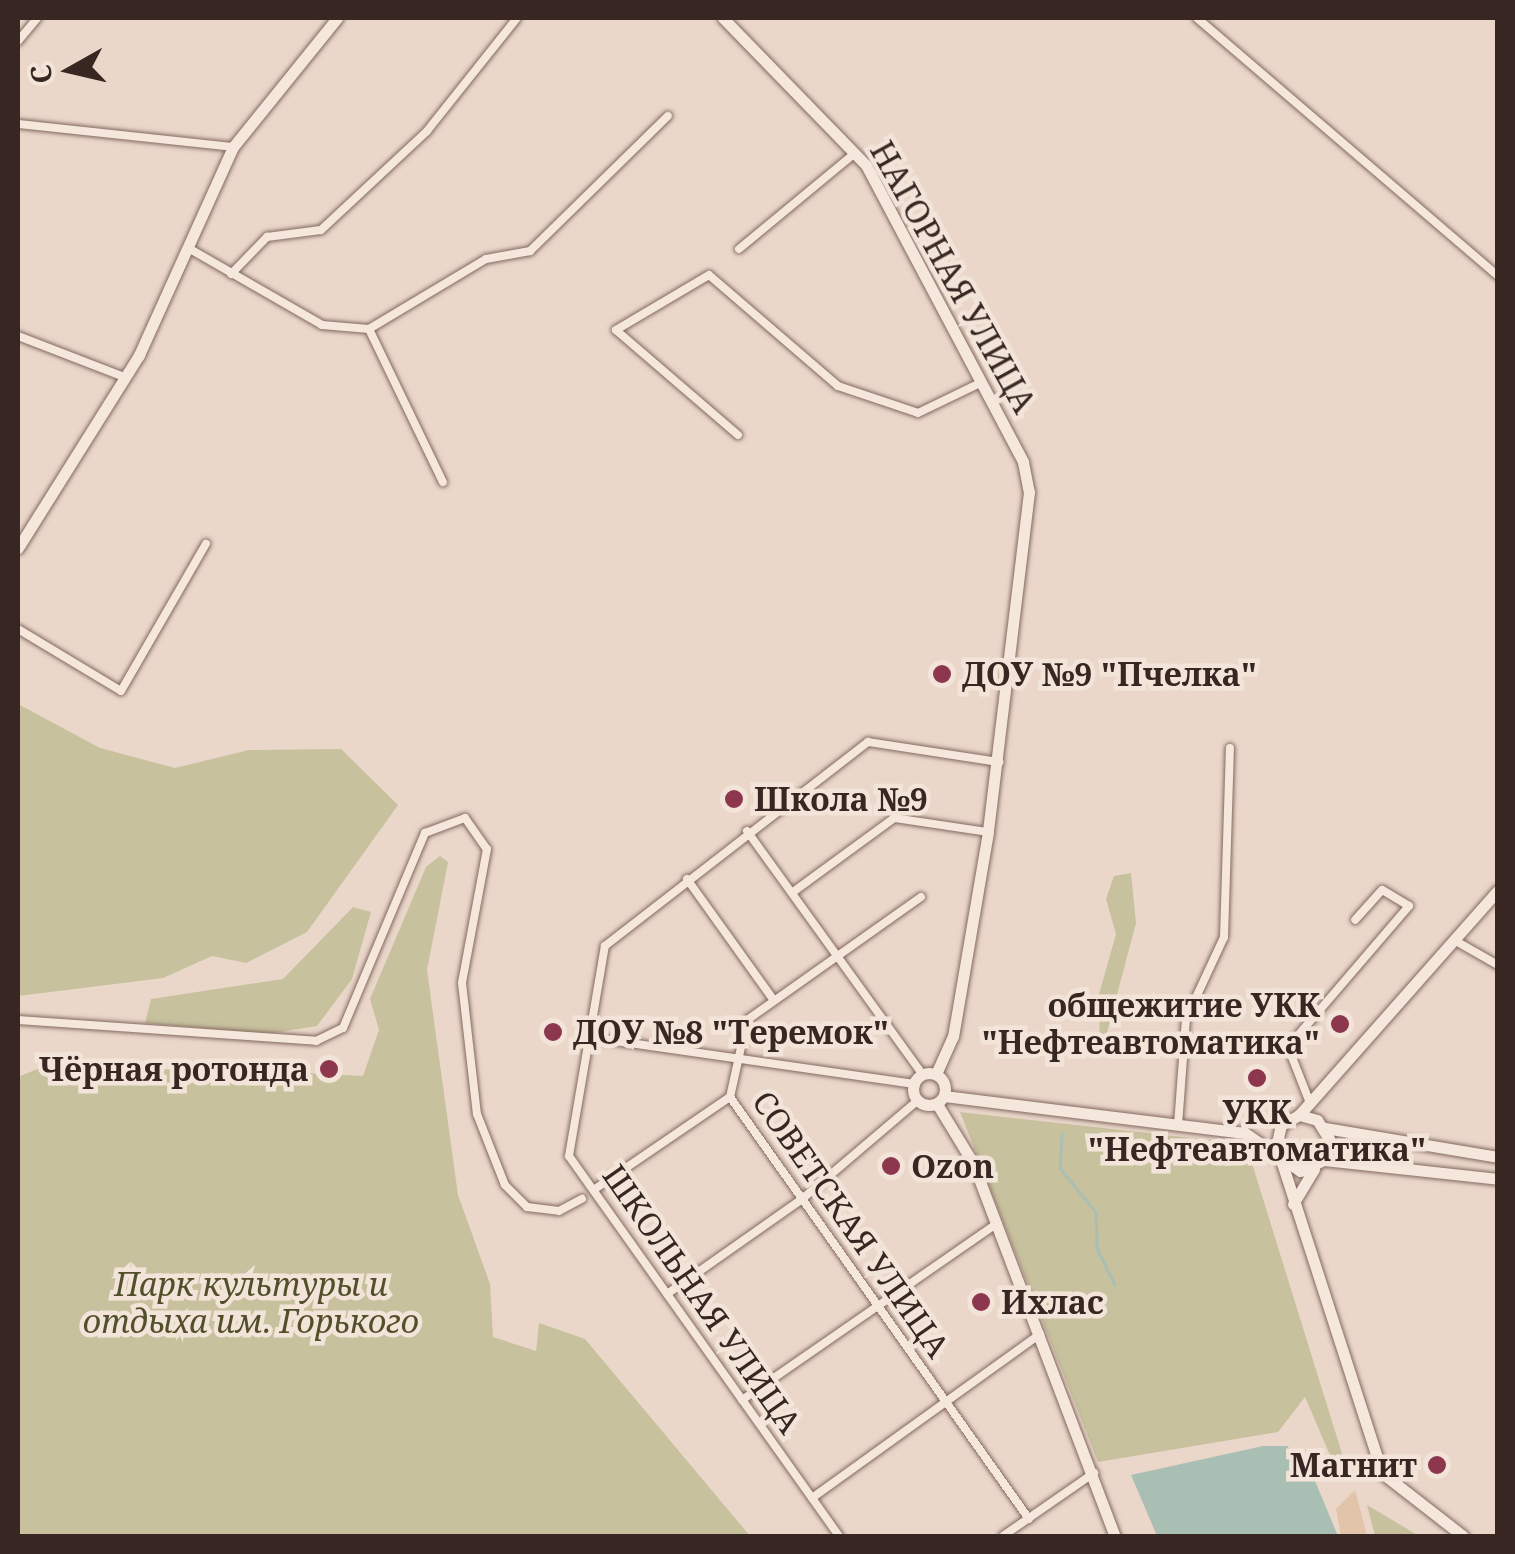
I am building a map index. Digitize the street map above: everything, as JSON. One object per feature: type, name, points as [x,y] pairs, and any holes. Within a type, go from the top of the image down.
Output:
[{"type":"main road","points":[[18,548],[124,377],[190,249],[233,148],[336,18]]},
{"type":"main road","name":"НАГОРНАЯ УЛИЦА","points":[[723,18],[855,153],[982,382],[1030,492],[999,762]]},
{"type":"main road","points":[[999,762],[953,1036],[924,1077],[917,1101],[940,1100],[1245,1133],[1280,1124],[1299,1115],[1335,1069],[1498,890]]},
{"type":"main road","points":[[1294,1204],[1320,1163],[1321,1124],[1335,1069]]},
{"type":"main road","points":[[924,1077],[940,1100],[998,1223],[1115,1536]]},
{"type":"main road","points":[[1299,1115],[1321,1124],[1498,1157]]},
{"type":"main road","points":[[1280,1124],[1278,1157],[1382,1473],[1463,1536]]},
{"type":"main road","points":[[1245,1133],[1278,1157],[1498,1179]]},
{"type":"street","points":[[18,41],[36,18]]},
{"type":"street","points":[[230,274],[267,237],[321,230],[427,132],[517,18]]},
{"type":"street","points":[[1196,18],[1498,276]]},
{"type":"street","points":[[190,249],[322,325],[369,329],[486,259],[530,251],[668,116]]},
{"type":"street","points":[[18,124],[233,148]]},
{"type":"street","points":[[739,249],[855,153]]},
{"type":"street","points":[[738,434],[616,330],[710,275],[838,386],[918,413],[982,382]]},
{"type":"street","points":[[369,329],[443,482]]},
{"type":"street","points":[[18,336],[124,377]]},
{"type":"street","points":[[18,629],[121,691],[206,544]]},
{"type":"street","name":"ШКОЛЬНАЯ УЛИЦА","points":[[839,1536],[569,1156],[605,946],[686,879],[868,742],[999,762]]},
{"type":"street","points":[[1178,1125],[1186,1020],[1224,937],[1230,748]]},
{"type":"street","points":[[18,1020],[316,1041],[343,1028],[385,909],[425,833],[465,818],[487,849],[462,983],[477,1114],[505,1185],[527,1207],[559,1212],[582,1199]]},
{"type":"street","points":[[793,892],[894,818],[988,832]]},
{"type":"street","points":[[747,832],[842,957],[924,1077]]},
{"type":"street","points":[[686,879],[774,999]]},
{"type":"street","points":[[1310,1103],[1288,1047],[1409,906],[1382,890],[1355,920]]},
{"type":"street","name":"СОВЕТСКАЯ УЛИЦА","points":[[920,897],[842,957],[747,1020],[730,1097],[1029,1519]]},
{"type":"street","points":[[1454,940],[1498,965]]},
{"type":"street","points":[[588,1038],[738,1061],[924,1077]]},
{"type":"street","points":[[595,1188],[730,1097]]},
{"type":"street","points":[[667,1294],[802,1199],[917,1101]]},
{"type":"street","points":[[742,1400],[998,1223]]},
{"type":"street","points":[[812,1498],[948,1405],[1041,1333]]},
{"type":"street","points":[[1004,1536],[1094,1473]]},
{"type":"green space","points":[[18,704],[100,748],[175,768],[249,750],[341,749],[398,805],[307,932],[246,963],[212,956],[163,978],[18,996]]},
{"type":"green space","name":"Парк культуры и отдыха им. Горького","points":[[440,856],[448,862],[427,970],[458,1195],[490,1284],[493,1337],[536,1351],[539,1323],[585,1339],[750,1536],[18,1536],[18,1077],[59,1060],[363,1076],[379,1030],[370,999],[426,867]]},
{"type":"green space","points":[[1131,873],[1136,923],[1100,1059],[1099,994],[1116,934],[1106,899],[1114,876]]},
{"type":"green space","points":[[353,907],[371,912],[352,979],[317,1026],[266,1034],[145,1023],[151,999],[283,979]]},
{"type":"green space","points":[[960,1112],[1246,1144],[1348,1473],[1336,1469],[1305,1397],[1278,1432],[1098,1462]]},
{"type":"green space","points":[[1367,1505],[1419,1536],[1375,1536]]},
{"type":"sand","points":[[1355,1490],[1367,1536],[1341,1536],[1336,1509]]},
{"type":"shaded area","points":[[1263,1446],[1287,1446],[1310,1469],[1338,1536],[1157,1536],[1131,1475]]},
{"type":"waterway","points":[[1062,1134],[1060,1168],[1096,1212],[1097,1248],[1115,1285]]},
{"type":"place","name":"ДОУ №9 \"Пчелка\"","points":[[942,674]]},
{"type":"place","name":"Школа №9","points":[[734,799]]},
{"type":"place","name":"общежитие УКК \"Нефтеавтоматика\"","points":[[1340,1024]]},
{"type":"place","name":"ДОУ №8 \"Теремок\"","points":[[553,1032]]},
{"type":"place","name":"Чёрная ротонда","points":[[329,1069]]},
{"type":"place","name":"УКК \"Нефтеавтоматика\"","points":[[1257,1078]]},
{"type":"place","name":"Ozon","points":[[891,1166]]},
{"type":"place","name":"Ихлас","points":[[981,1302]]},
{"type":"place","name":"Магнит","points":[[1437,1465]]}]
